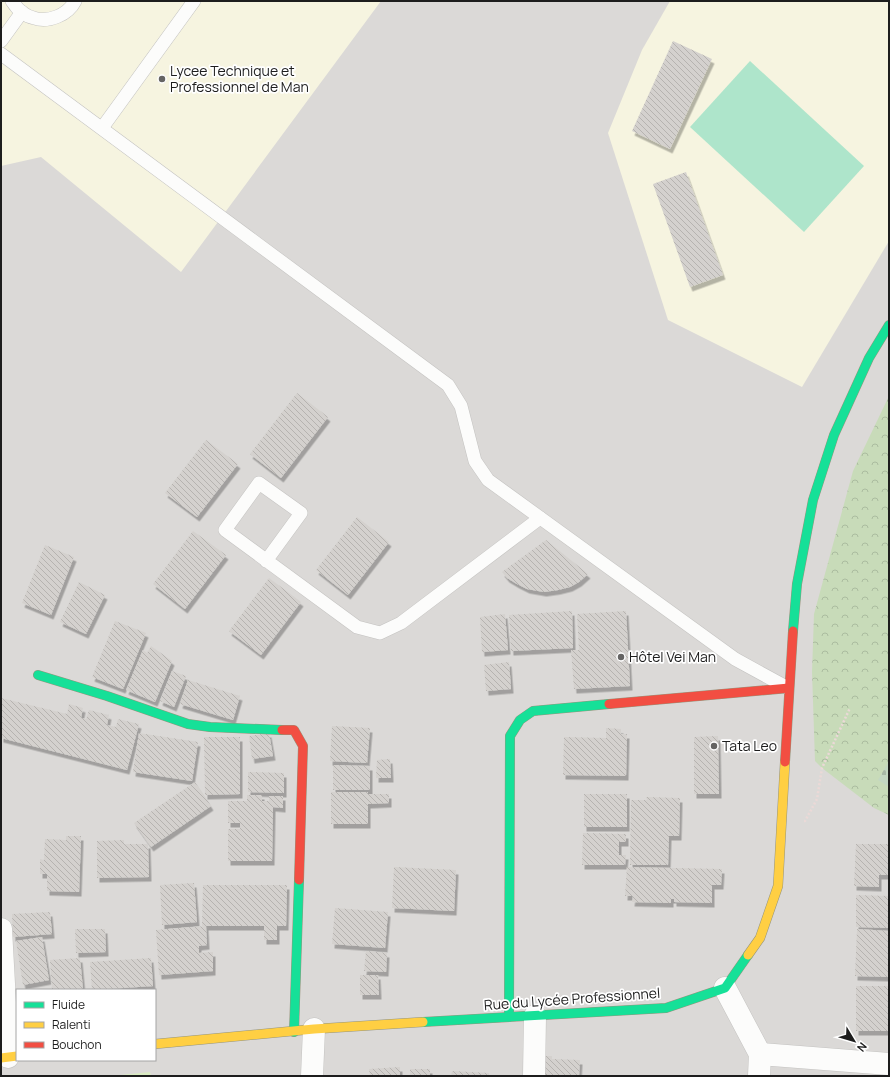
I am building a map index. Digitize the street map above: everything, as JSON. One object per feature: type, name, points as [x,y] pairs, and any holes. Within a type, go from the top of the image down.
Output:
[{"type":"main road","points":[[725,988],[760,938],[778,886],[789,688],[797,584],[813,500],[834,435],[869,358],[889,325]]},
{"type":"main road","points":[[38,675],[107,696],[188,724],[210,727],[294,730],[303,746],[304,1030]]},
{"type":"main road","points":[[509,1017],[510,736],[520,720],[533,711],[789,688]]},
{"type":"main road","name":"Rue du Lycée Professionnel","points":[[156,1044],[304,1030],[666,1008],[725,988]]},
{"type":"street","points":[[1,929],[9,1057]]},
{"type":"street","points":[[725,988],[760,1054],[759,1076]]},
{"type":"street","points":[[534,1076],[535,1016]]},
{"type":"street","points":[[304,1030],[312,1076]]},
{"type":"street","points":[[760,1054],[889,1064]]},
{"type":"lane","points":[[12,1],[22,12],[35,19],[49,19],[62,14],[73,5],[75,1]]},
{"type":"lane","points":[[102,128],[194,1]]},
{"type":"lane","points":[[1,41],[22,12]]},
{"type":"lane","points":[[1,54],[448,385],[461,406],[475,461],[488,480],[735,659],[789,688]]},
{"type":"lane","points":[[266,561],[301,513],[259,483],[225,530],[266,561],[358,627],[380,633],[401,623],[540,518]]},
{"type":"path","points":[[782,822],[805,821],[817,799],[822,768],[850,708]]},
{"type":"shaded area","points":[[1,1],[889,1],[889,1076],[151,1076],[150,1073],[111,1076],[1,1076]]},
{"type":"shaded area","name":"Lycee Technique et Professionnel de Man","points":[[1,1],[381,1],[181,272],[41,157],[1,166]]},
{"type":"shaded area","points":[[670,1],[889,1],[889,241],[802,387],[668,320],[608,133],[642,50]]},
{"type":"green space","points":[[750,61],[864,166],[804,232],[690,127]]},
{"type":"green space","points":[[889,396],[889,815],[874,808],[815,761],[812,672],[814,614],[853,471]]},
{"type":"green space","points":[[889,761],[889,787],[878,780]]},
{"type":"green space","points":[[150,1072],[151,1076],[111,1076]]},
{"type":"building","points":[[673,41],[712,59],[670,149],[632,131]]},
{"type":"building","points":[[686,172],[723,275],[690,287],[653,184]]},
{"type":"building","points":[[297,393],[328,417],[281,478],[250,454]]},
{"type":"building","points":[[206,440],[238,464],[197,517],[165,493]]},
{"type":"building","points":[[357,517],[389,542],[348,595],[316,570]]},
{"type":"building","points":[[193,531],[226,555],[185,609],[153,584]]},
{"type":"building","points":[[546,540],[588,574],[579,582],[570,587],[544,592],[527,589],[507,578],[502,572]]},
{"type":"building","points":[[45,545],[74,557],[51,615],[22,603]]},
{"type":"building","points":[[269,578],[301,602],[261,655],[229,631]]},
{"type":"building","points":[[79,582],[105,595],[86,634],[60,622]]},
{"type":"building","points":[[572,611],[573,648],[511,651],[509,615]]},
{"type":"building","points":[[626,611],[630,686],[574,689],[571,650],[579,650],[577,614]]},
{"type":"building","points":[[505,614],[508,650],[482,652],[480,617]]},
{"type":"building","points":[[115,621],[146,633],[123,689],[92,677]]},
{"type":"building","points":[[151,646],[172,661],[155,702],[126,690],[143,650],[147,653]]},
{"type":"building","points":[[509,662],[511,689],[486,691],[484,665]]},
{"type":"building","points":[[172,671],[186,676],[174,707],[160,701]]},
{"type":"building","points":[[188,680],[240,696],[233,720],[180,704]]},
{"type":"building","points":[[1,698],[67,714],[69,704],[83,708],[81,718],[86,719],[89,710],[109,715],[107,725],[116,727],[118,719],[139,724],[127,770],[1,738]]},
{"type":"building","points":[[332,726],[370,728],[367,763],[330,761]]},
{"type":"building","points":[[606,728],[621,729],[621,734],[627,734],[626,776],[563,775],[564,737],[606,738]]},
{"type":"building","points":[[139,733],[198,742],[192,781],[133,772]]},
{"type":"building","points":[[269,733],[273,756],[252,759],[249,736]]},
{"type":"building","points":[[718,736],[719,794],[694,794],[694,737]]},
{"type":"building","points":[[204,737],[240,737],[240,794],[205,795]]},
{"type":"building","points":[[390,759],[391,778],[376,778],[377,760]]},
{"type":"building","points":[[333,765],[370,766],[370,790],[333,790]]},
{"type":"building","points":[[248,772],[284,773],[284,793],[248,792]]},
{"type":"building","points":[[195,782],[211,806],[151,847],[134,823]]},
{"type":"building","points":[[331,792],[368,792],[368,794],[389,794],[389,803],[368,804],[368,824],[331,824]]},
{"type":"building","points":[[584,794],[627,794],[627,827],[584,827]]},
{"type":"building","points":[[247,795],[262,795],[262,801],[269,801],[269,796],[283,796],[283,808],[273,807],[272,861],[228,861],[228,829],[240,829],[240,823],[228,823],[228,801],[247,801]]},
{"type":"building","points":[[646,797],[680,798],[679,836],[669,836],[668,865],[630,865],[631,800],[647,800]]},
{"type":"building","points":[[583,833],[626,834],[626,842],[619,842],[619,855],[626,855],[625,865],[582,865]]},
{"type":"building","points":[[66,836],[81,836],[79,892],[47,891],[47,874],[40,874],[40,859],[44,860],[45,839],[66,840]]},
{"type":"building","points":[[124,840],[124,844],[148,844],[149,877],[97,878],[97,841]]},
{"type":"building","points":[[856,844],[889,844],[889,875],[879,875],[879,887],[854,886]]},
{"type":"building","points":[[394,867],[456,870],[454,911],[392,908]]},
{"type":"building","points":[[627,867],[722,869],[721,885],[712,885],[712,903],[674,902],[674,899],[671,899],[671,903],[632,902],[633,896],[625,896]]},
{"type":"building","points":[[194,883],[197,922],[162,925],[160,885]]},
{"type":"building","points":[[203,885],[287,885],[286,926],[277,926],[277,940],[264,940],[264,926],[202,926]]},
{"type":"building","points":[[856,895],[889,896],[889,928],[856,927]]},
{"type":"building","points":[[335,908],[388,912],[385,948],[332,944]]},
{"type":"building","points":[[50,912],[52,934],[13,937],[12,914]]},
{"type":"building","points":[[206,926],[207,945],[199,946],[199,953],[213,952],[213,971],[159,975],[156,930]]},
{"type":"building","points":[[75,929],[105,929],[106,952],[76,953]]},
{"type":"building","points":[[857,929],[889,931],[889,977],[855,976]]},
{"type":"building","points":[[42,937],[49,980],[23,985],[16,941]]},
{"type":"building","points":[[366,951],[387,953],[386,972],[364,971]]},
{"type":"building","points":[[80,958],[83,989],[52,989],[50,960]]},
{"type":"building","points":[[151,958],[153,986],[92,989],[90,962]]},
{"type":"building","points":[[360,975],[378,975],[379,995],[360,995]]},
{"type":"building","points":[[856,986],[889,986],[889,1031],[856,1031]]},
{"type":"building","points":[[540,1056],[552,1056],[552,1059],[580,1060],[579,1076],[540,1076]]},
{"type":"building","points":[[400,1067],[400,1076],[370,1076],[369,1069]]},
{"type":"building","points":[[410,1069],[430,1069],[430,1076],[410,1076]]},
{"type":"building","points":[[452,1071],[489,1073],[489,1076],[451,1076]]},
{"type":"traffic: fast","points":[[793,631],[797,584],[813,500],[834,435],[869,358],[889,325]]},
{"type":"traffic: fast","points":[[38,675],[107,696],[188,724],[210,727],[282,730]]},
{"type":"traffic: fast","points":[[509,1017],[510,736],[520,720],[533,711],[609,704]]},
{"type":"traffic: fast","points":[[294,1032],[299,880]]},
{"type":"traffic: fast","points":[[423,1022],[666,1008],[725,988],[748,955]]},
{"type":"traffic: slow","points":[[748,955],[760,938],[778,886],[785,762]]},
{"type":"traffic: slow","points":[[156,1044],[314,1029],[423,1022]]},
{"type":"traffic: slow","points":[[1,1058],[16,1056]]},
{"type":"traffic: jam","points":[[785,762],[793,631]]},
{"type":"traffic: jam","points":[[609,704],[789,688]]},
{"type":"traffic: jam","points":[[282,730],[294,730],[303,746],[299,880]]},
{"type":"place","name":"Lycee Technique et Professionnel de Man","points":[[162,79]]},
{"type":"place","name":"Hôtel Vei Man","points":[[621,657]]},
{"type":"place","name":"Tata Leo","points":[[714,746]]}]
